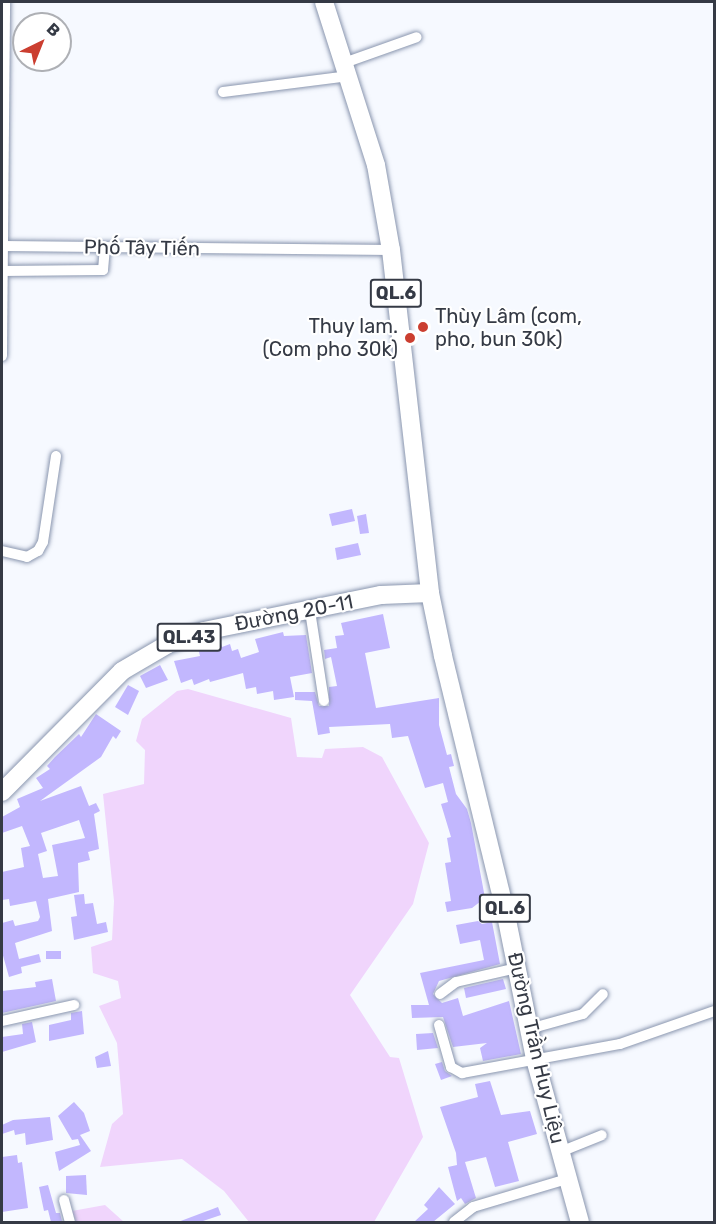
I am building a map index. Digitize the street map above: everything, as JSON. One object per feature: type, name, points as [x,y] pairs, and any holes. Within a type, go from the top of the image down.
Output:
[{"type":"highway","name":"QL.6","points":[[324,2],[376,165],[391,250],[430,593]]},
{"type":"highway","name":"Đường 20-11","points":[[2,792],[134,661],[204,631],[381,595],[430,593]]},
{"type":"highway","name":"Đường Trần Huy Liệu","points":[[430,593],[517,968],[535,1059],[580,1222]]},
{"type":"street","points":[[2,356],[5,2]]},
{"type":"street","points":[[223,92],[346,70],[417,37]]},
{"type":"street","name":"Phố Tây Tiến","points":[[3,246],[391,250]]},
{"type":"street","points":[[2,271],[103,270],[105,248]]},
{"type":"street","points":[[2,551],[27,556],[38,551],[43,542],[56,456]]},
{"type":"street","points":[[310,611],[324,701]]},
{"type":"street","points":[[440,994],[456,982],[517,968]]},
{"type":"street","points":[[529,1029],[583,1014],[603,994]]},
{"type":"street","points":[[2,1021],[74,1005]]},
{"type":"street","points":[[439,1025],[456,1072],[620,1044],[714,1011]]},
{"type":"street","points":[[560,1152],[602,1136]]},
{"type":"street","points":[[454,1222],[473,1207],[567,1179]]},
{"type":"street","points":[[64,1200],[70,1222]]},
{"type":"shaded area","points":[[188,689],[291,718],[297,757],[322,758],[325,749],[363,747],[382,757],[429,843],[413,904],[350,995],[390,1057],[399,1058],[423,1137],[374,1222],[249,1222],[224,1191],[182,1159],[100,1167],[112,1124],[123,1114],[117,1043],[99,1006],[121,998],[118,981],[93,973],[91,947],[112,940],[114,901],[103,794],[144,784],[145,750],[136,741],[142,719],[177,691]]},
{"type":"shaded area","points":[[105,1205],[124,1222],[76,1222],[72,1211]]},
{"type":"building","points":[[352,509],[355,521],[332,526],[329,514]]},
{"type":"building","points":[[366,514],[369,533],[360,534],[357,516]]},
{"type":"building","points":[[358,543],[361,555],[337,560],[335,548]]},
{"type":"building","points":[[383,614],[390,648],[365,653],[376,708],[439,698],[439,725],[447,755],[451,754],[454,766],[449,767],[456,794],[467,809],[471,823],[485,898],[472,908],[447,912],[445,902],[451,901],[445,863],[451,862],[447,838],[451,837],[441,804],[448,802],[443,783],[425,788],[408,736],[392,738],[390,724],[329,727],[330,733],[318,735],[312,701],[295,700],[295,692],[315,692],[319,706],[329,706],[329,687],[337,686],[331,657],[325,659],[324,650],[337,648],[335,636],[344,635],[341,623]]},
{"type":"building","points":[[283,632],[284,636],[306,635],[312,673],[290,677],[294,697],[274,700],[273,691],[257,694],[256,687],[246,689],[243,673],[210,682],[209,679],[194,685],[192,679],[181,683],[174,661],[200,656],[198,648],[221,643],[222,647],[230,644],[232,651],[238,649],[241,658],[259,652],[255,639]]},
{"type":"building","points":[[160,665],[168,680],[146,688],[140,676]]},
{"type":"building","points":[[128,685],[139,691],[128,715],[115,707]]},
{"type":"building","points":[[96,714],[121,731],[116,739],[113,736],[101,757],[40,801],[81,786],[89,806],[96,803],[100,811],[94,814],[99,849],[88,852],[90,860],[78,863],[79,892],[48,899],[52,931],[15,943],[19,959],[39,954],[41,962],[21,967],[22,973],[9,977],[2,952],[2,923],[13,920],[15,926],[38,921],[40,917],[36,901],[10,906],[9,899],[2,900],[2,872],[24,867],[21,848],[30,846],[22,826],[2,833],[2,817],[20,807],[17,799],[43,788],[36,778],[50,769],[47,766],[79,734],[81,737]],"holes":[[[79,820],[85,838],[52,845],[58,876],[43,878],[38,854],[47,851],[41,833]]]},
{"type":"building","points":[[84,894],[85,904],[93,903],[97,924],[106,922],[108,932],[74,940],[71,917],[77,916],[74,895]]},
{"type":"building","points":[[478,921],[482,924],[492,922],[500,964],[439,981],[433,994],[442,1003],[458,998],[463,1016],[509,1001],[521,1054],[483,1061],[480,1048],[487,1043],[453,1047],[443,1017],[412,1018],[411,1005],[429,1005],[420,973],[484,960],[480,940],[460,944],[456,925]]},
{"type":"building","points":[[46,951],[61,951],[61,959],[46,959]]},
{"type":"building","points":[[52,979],[56,1001],[2,1013],[2,991],[36,987],[35,982]]},
{"type":"building","points":[[503,979],[506,989],[466,998],[464,988]]},
{"type":"building","points":[[82,1011],[84,1034],[49,1041],[49,1025],[71,1020],[71,1013]]},
{"type":"building","points":[[32,1022],[36,1042],[2,1052],[2,1037],[23,1034],[22,1024]]},
{"type":"building","points":[[433,1033],[438,1048],[417,1050],[416,1034]]},
{"type":"building","points":[[108,1051],[111,1066],[97,1068],[95,1057]]},
{"type":"building","points":[[442,1062],[445,1071],[452,1076],[441,1080],[435,1064]]},
{"type":"building","points":[[490,1081],[501,1115],[530,1111],[537,1134],[508,1142],[519,1181],[495,1187],[486,1157],[465,1162],[476,1198],[465,1204],[461,1198],[457,1201],[448,1167],[457,1165],[456,1153],[440,1107],[478,1097],[475,1084]]},
{"type":"building","points":[[74,1102],[84,1113],[90,1131],[80,1135],[91,1151],[59,1171],[55,1152],[80,1145],[78,1139],[72,1140],[58,1116]]},
{"type":"building","points":[[50,1117],[53,1140],[26,1145],[25,1133],[15,1135],[14,1130],[2,1134],[2,1125],[13,1120]]},
{"type":"building","points":[[17,1155],[18,1163],[22,1162],[28,1208],[2,1212],[2,1157]]},
{"type":"building","points":[[86,1175],[87,1195],[66,1193],[66,1176]]},
{"type":"building","points":[[48,1185],[56,1213],[60,1213],[62,1221],[51,1222],[48,1210],[44,1211],[39,1187]]},
{"type":"building","points":[[439,1187],[455,1204],[433,1222],[414,1222],[428,1209],[424,1205]]},
{"type":"building","points":[[218,1207],[221,1215],[200,1222],[178,1222]]},
{"type":"place","name":"Thùy Lâm (com, pho, bun 30k)","points":[[423,327]]},
{"type":"place","name":"Thuy lam. (Com pho 30k)","points":[[410,338]]}]
